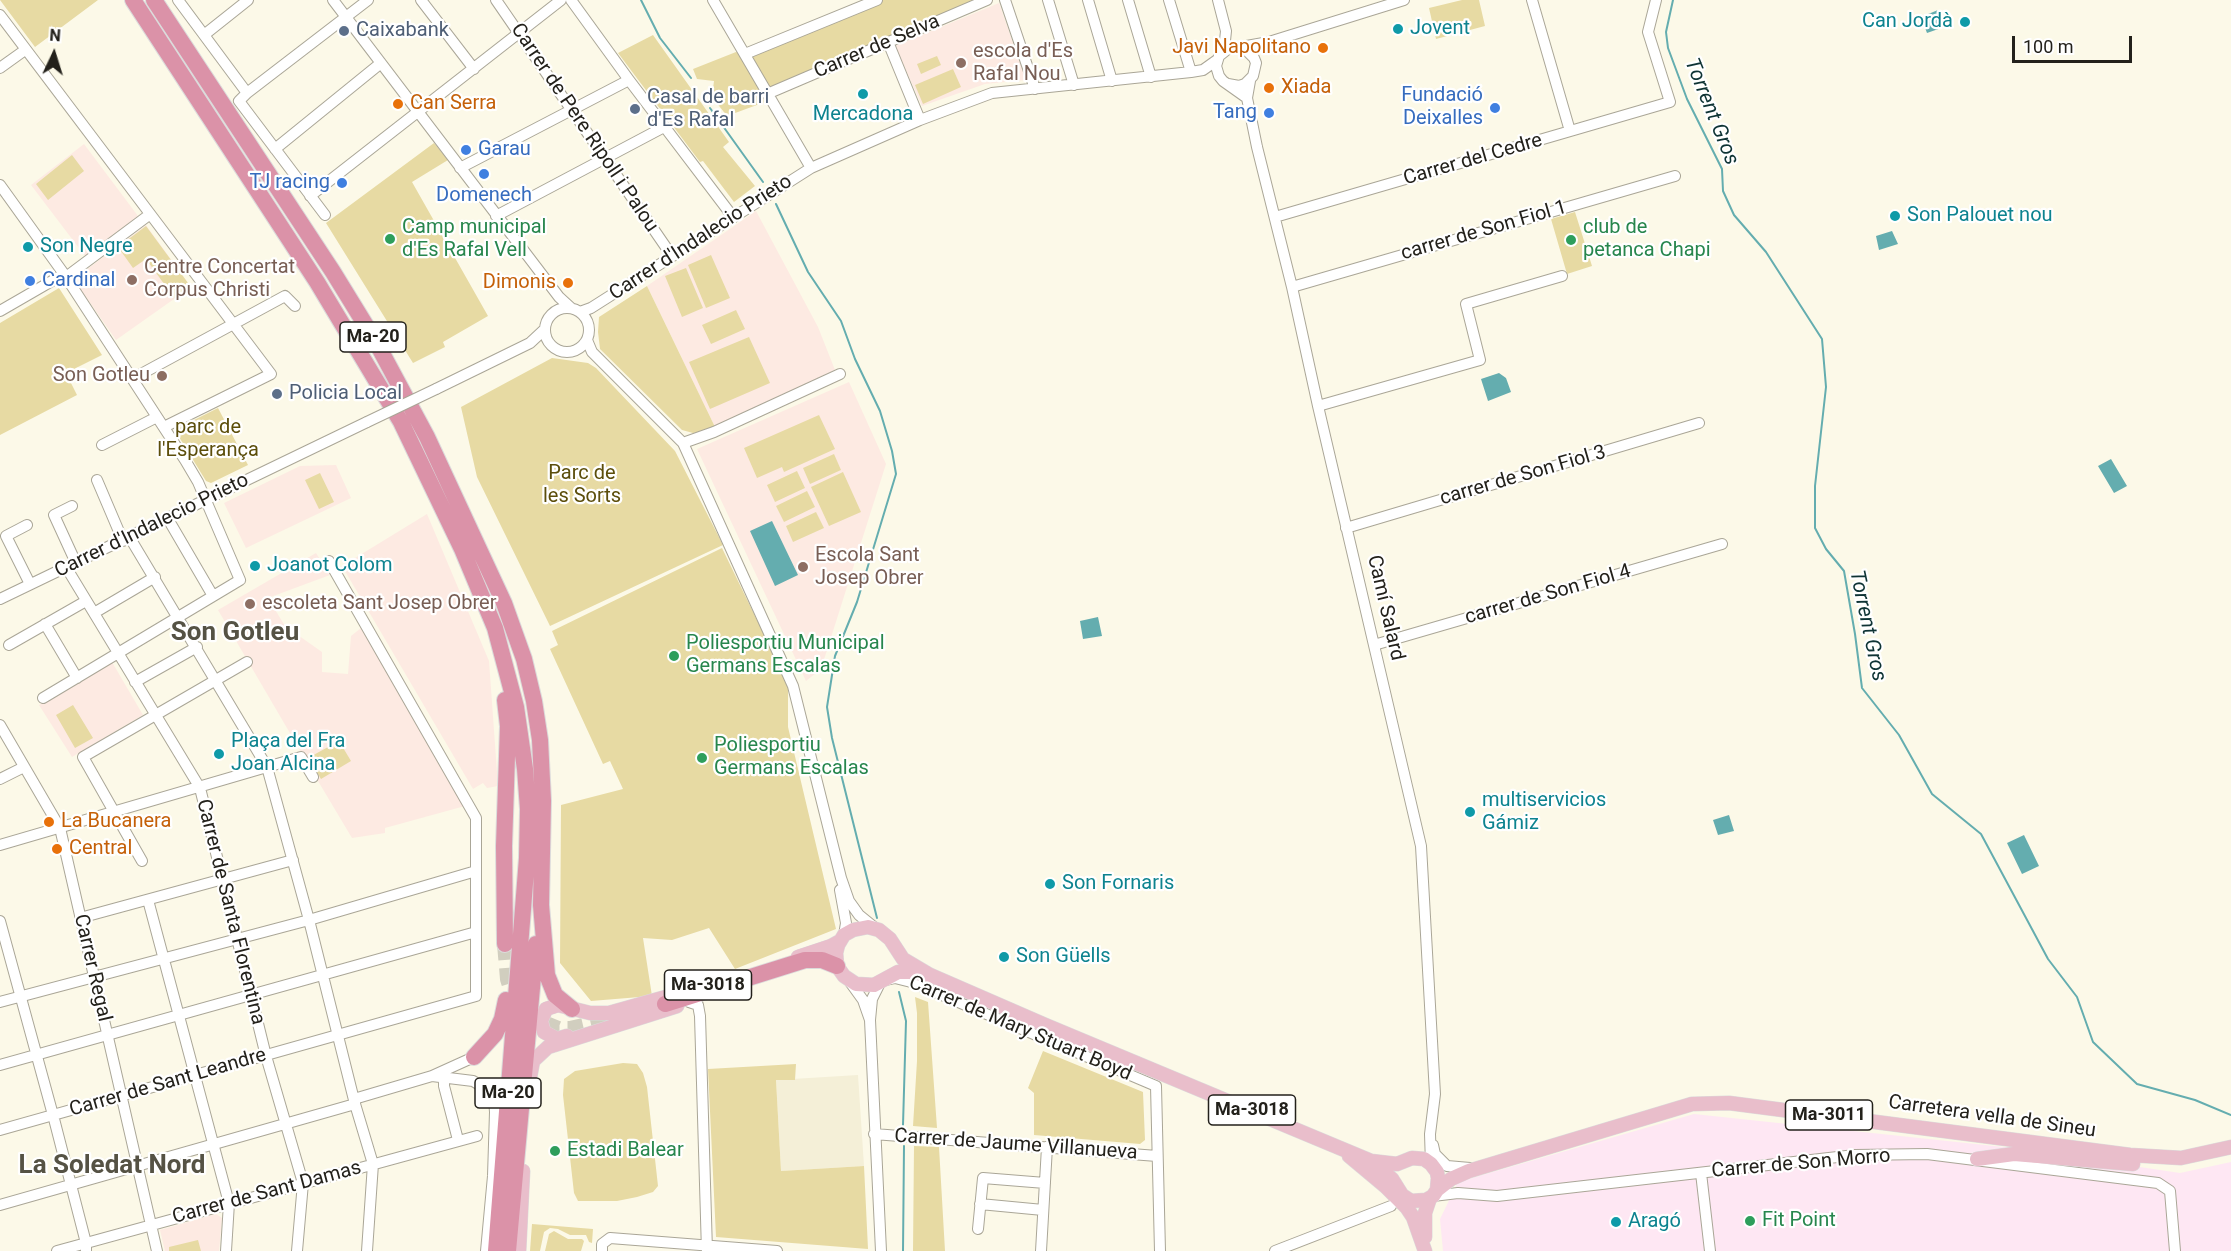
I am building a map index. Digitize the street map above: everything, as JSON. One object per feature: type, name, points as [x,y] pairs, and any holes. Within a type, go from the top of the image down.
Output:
[{"type":"highway","name":"Ma-20","points":[[133,0],[317,282],[396,412],[458,540],[495,628],[516,707],[525,769],[527,858],[496,1251]]},
{"type":"highway","name":"Ma-20","points":[[154,0],[366,324],[427,437],[504,603],[524,659],[537,721],[543,791],[542,905],[508,1251]]},
{"type":"highway","points":[[495,628],[508,726],[504,856],[505,944]]},
{"type":"highway","points":[[542,905],[548,982],[555,995],[572,1009]]},
{"type":"highway","points":[[471,1060],[495,1034],[502,1019],[520,934]]},
{"type":"highway","points":[[661,1008],[805,960],[822,960],[844,975]]},
{"type":"highway","points":[[530,1072],[534,969]]},
{"type":"highway","points":[[493,1176],[512,976]]},
{"type":"main road","name":"Ma-3018","points":[[572,1009],[597,1014],[623,1011],[820,950],[853,930],[863,928],[879,930],[886,935],[903,959],[930,975],[1371,1161],[1391,1164],[1421,1158],[1433,1166],[1438,1178],[1426,1208],[1424,1223],[1426,1251]]},
{"type":"main road","points":[[842,938],[836,953],[844,975]]},
{"type":"main road","points":[[883,980],[893,966],[893,947]]},
{"type":"main road","name":"Ma-3018","points":[[530,1072],[536,1056],[552,1045],[661,1008],[690,1002],[809,965],[827,966],[862,986],[903,972],[930,975]]},
{"type":"main road","points":[[572,1009],[558,1005],[546,1010],[541,1021],[544,1032],[556,1039],[661,1008]]},
{"type":"main road","points":[[521,1251],[523,1165],[530,1072]]},
{"type":"main road","name":"Carretera vella de Sineu","points":[[1433,1195],[1451,1179],[1469,1171],[1692,1104],[1729,1103],[2130,1155],[2181,1158],[2231,1147]]},
{"type":"main road","points":[[1338,1146],[1407,1208],[1413,1217],[1426,1251]]},
{"type":"main road","points":[[1977,1159],[2014,1154],[2143,1165],[2181,1158]]},
{"type":"main road","points":[[1396,1184],[1396,1174],[1408,1160]]},
{"type":"main road","name":"Ma-3018","points":[[1371,1161],[1396,1184],[1402,1195],[1411,1201],[1424,1223]]},
{"type":"main road","name":"Carretera vella de Sineu","points":[[1433,1166],[1452,1173],[1469,1171]]},
{"type":"main road","points":[[1411,1201],[1421,1201],[1433,1195]]},
{"type":"street","points":[[178,0],[247,93]]},
{"type":"street","points":[[204,35],[248,0]]},
{"type":"street","points":[[333,0],[559,297],[582,311],[590,326],[587,340],[579,349]]},
{"type":"street","points":[[325,215],[239,101],[368,0]]},
{"type":"street","points":[[421,0],[474,69]]},
{"type":"street","name":"Carrer de Pere Ripoll i Palou","points":[[496,0],[672,256]]},
{"type":"street","points":[[310,196],[561,0]]},
{"type":"street","points":[[572,0],[629,80],[733,217]]},
{"type":"street","points":[[713,0],[811,168]]},
{"type":"street","name":"Carrer de Selva","points":[[767,94],[987,0]]},
{"type":"street","points":[[1005,0],[1035,88]]},
{"type":"street","points":[[1048,0],[1074,85]]},
{"type":"street","points":[[1088,0],[1112,81]]},
{"type":"street","points":[[1128,0],[1151,77]]},
{"type":"street","points":[[1169,0],[1191,72]]},
{"type":"street","points":[[1203,70],[1217,60],[1224,50],[1226,31],[1218,0]]},
{"type":"street","points":[[1224,50],[1269,42],[1404,0]]},
{"type":"street","points":[[1532,0],[1570,131]]},
{"type":"street","name":"Carrer del Cedre","points":[[1275,217],[1670,102],[1648,32],[1656,0]]},
{"type":"street","points":[[745,54],[873,1]]},
{"type":"street","points":[[0,15],[271,374],[164,427]]},
{"type":"street","points":[[1226,31],[1240,47],[1251,53],[1256,63]]},
{"type":"street","points":[[888,42],[920,120]]},
{"type":"street","points":[[1228,84],[1239,86],[1250,81],[1256,63],[1269,42]]},
{"type":"street","points":[[0,68],[25,50]]},
{"type":"street","points":[[1217,60],[1219,76]]},
{"type":"street","points":[[275,149],[381,63]]},
{"type":"street","points":[[1203,70],[1219,76],[1247,98]]},
{"type":"street","name":"Carrer d'Indalecio Prieto","points":[[582,311],[811,168],[920,120],[992,93],[1203,70]]},
{"type":"street","points":[[460,168],[629,80]]},
{"type":"street","name":"Camí Salard","points":[[1250,81],[1247,98],[1421,846],[1435,1094],[1431,1129],[1433,1166]]},
{"type":"street","points":[[496,216],[664,127]]},
{"type":"street","name":"carrer de Son Fiol 1","points":[[1292,286],[1675,176]]},
{"type":"street","points":[[0,185],[65,275],[198,482],[240,580],[178,615],[43,698]]},
{"type":"street","points":[[0,311],[65,275],[149,215]]},
{"type":"street","points":[[1318,406],[1480,360],[1466,304],[1562,276]]},
{"type":"street","points":[[132,379],[285,296],[295,306]]},
{"type":"street","points":[[554,312],[559,297]]},
{"type":"street","points":[[552,346],[545,329],[549,317],[564,308],[582,311]]},
{"type":"street","name":"Carrer d'Indalecio Prieto","points":[[0,599],[530,343],[545,329]]},
{"type":"street","points":[[587,340],[592,352],[683,444],[793,686],[841,878],[854,909],[865,921],[879,930]]},
{"type":"street","points":[[530,343],[552,346],[565,352],[579,349],[592,352]]},
{"type":"street","points":[[683,444],[840,374]]},
{"type":"street","points":[[102,444],[157,417]]},
{"type":"street","name":"carrer de Son Fiol 3","points":[[1346,528],[1700,423]]},
{"type":"street","points":[[97,480],[127,539],[155,577],[267,767],[373,1164],[367,1251]]},
{"type":"street","name":"Carrer de Santa Florentina","points":[[72,506],[54,515],[86,601],[200,788],[266,1056],[303,1183],[297,1251]]},
{"type":"street","points":[[168,519],[213,596]]},
{"type":"street","points":[[27,525],[6,536],[30,584]]},
{"type":"street","name":"carrer de Son Fiol 4","points":[[1374,645],[1722,544]]},
{"type":"street","points":[[0,1065],[476,932],[476,818],[329,561]]},
{"type":"street","points":[[94,613],[155,577]]},
{"type":"street","points":[[9,645],[86,601]]},
{"type":"street","points":[[45,624],[76,678]]},
{"type":"street","points":[[135,682],[196,647]]},
{"type":"street","points":[[142,861],[83,757],[247,662]]},
{"type":"street","name":"Carrer Regal","points":[[0,725],[60,828],[157,1251]]},
{"type":"street","points":[[0,845],[114,810],[200,788],[301,758],[313,777]]},
{"type":"street","points":[[0,779],[24,767]]},
{"type":"street","points":[[80,918],[293,860]]},
{"type":"street","points":[[0,1002],[309,921],[476,871]]},
{"type":"street","points":[[841,878],[840,893],[846,923],[842,938]]},
{"type":"street","points":[[148,900],[229,1203],[226,1251]]},
{"type":"street","points":[[0,922],[53,1115],[86,1247]]},
{"type":"street","name":"Carrer de Sant Leandre","points":[[0,1130],[476,996],[476,932]]},
{"type":"street","points":[[844,975],[864,1000],[870,1020]]},
{"type":"street","name":"Carrer de Mary Stuart Boyd","points":[[883,980],[896,978],[910,982],[1156,1086],[1157,1156]]},
{"type":"street","points":[[882,1251],[874,1134],[870,1020],[872,999],[883,980]]},
{"type":"street","points":[[690,1002],[698,1005],[700,1016],[707,1248]]},
{"type":"street","points":[[0,1204],[284,1124],[432,1076],[471,1060]]},
{"type":"street","points":[[444,1077],[471,1060]]},
{"type":"street","points":[[471,1060],[468,1070],[473,1081]]},
{"type":"street","points":[[432,1076],[473,1081],[488,1090],[495,1104],[493,1176],[486,1251]]},
{"type":"street","points":[[444,1077],[444,1086],[458,1140]]},
{"type":"street","points":[[1431,1129],[1435,1154],[1441,1162],[1458,1168],[1483,1167]]},
{"type":"street","name":"Camí Salard","points":[[1408,1160],[1424,1146],[1431,1129]]},
{"type":"street","name":"Carrer de Jaume Villanueva","points":[[874,1134],[1157,1156]]},
{"type":"street","name":"Carrer de Sant Damas","points":[[57,1251],[86,1247],[229,1203],[477,1136]]},
{"type":"street","points":[[1041,1251],[1047,1147]]},
{"type":"street","name":"Carrer de Son Morro","points":[[1433,1195],[1497,1196],[1855,1155],[1927,1154],[2158,1183],[2170,1191],[2175,1251]]},
{"type":"street","points":[[1157,1156],[1160,1251]]},
{"type":"street","points":[[1701,1173],[1710,1251]]},
{"type":"street","points":[[978,1229],[983,1178],[1045,1183]]},
{"type":"street","points":[[980,1204],[1043,1209]]},
{"type":"street","points":[[1275,1251],[1391,1206]]},
{"type":"street","points":[[602,1247],[610,1238],[707,1248],[777,1251]]},
{"type":"shaded area","name":"escola d'Es Rafal Nou","points":[[999,3],[1026,80],[985,84],[922,106],[895,46]]},
{"type":"shaded area","points":[[84,144],[138,216],[85,256],[31,185]]},
{"type":"shaded area","points":[[756,211],[818,327],[835,370],[715,427],[647,286]]},
{"type":"shaded area","name":"Centre Concertat Corpus Christi","points":[[146,225],[191,287],[116,340],[77,284],[78,276]]},
{"type":"shaded area","name":"Escola Sant Josep Obrer","points":[[849,382],[886,464],[821,669],[806,681],[697,449]]},
{"type":"shaded area","points":[[336,465],[351,498],[246,548],[224,503],[300,466]]},
{"type":"shaded area","points":[[427,514],[489,661],[498,786],[487,788],[483,783],[473,789],[342,566]]},
{"type":"shaded area","points":[[316,553],[330,575],[268,598],[285,626],[322,652],[322,672],[348,674],[351,636],[361,628],[465,806],[385,828],[385,833],[352,838],[315,776],[218,610]]},
{"type":"shaded area","points":[[112,662],[143,715],[72,757],[39,705]]},
{"type":"shaded area","points":[[858,1075],[864,1166],[781,1171],[776,1080]]},
{"type":"shaded area","points":[[1694,1114],[2013,1148],[2180,1173],[2231,1162],[2231,1251],[1443,1251],[1440,1219],[1458,1182]]},
{"type":"shaded area","points":[[216,1214],[222,1218],[219,1251],[165,1251],[160,1230]]},
{"type":"green space","points":[[0,0],[98,0],[35,47]]},
{"type":"green space","points":[[877,0],[987,0],[767,93],[765,102],[727,116],[712,97],[714,81],[697,79],[693,69],[736,52],[745,54]]},
{"type":"green space","points":[[1462,0],[1479,0],[1485,26],[1436,39],[1429,8]]},
{"type":"green space","points":[[653,35],[729,142],[723,147],[755,186],[734,202],[703,161],[700,162],[618,53]]},
{"type":"green space","points":[[937,56],[941,65],[921,74],[917,64]]},
{"type":"green space","points":[[953,69],[961,87],[923,104],[915,85]]},
{"type":"green space","name":"Camp municipal d'Es Rafal Vell","points":[[434,143],[448,160],[412,182],[488,316],[443,342],[445,347],[413,363],[326,223]]},
{"type":"green space","points":[[72,155],[84,171],[48,200],[36,184]]},
{"type":"green space","name":"club de petanca Chapi","points":[[1575,212],[1592,266],[1567,274],[1551,219]]},
{"type":"green space","points":[[146,226],[191,287],[175,299],[146,259],[133,268],[118,247]]},
{"type":"green space","points":[[711,255],[730,298],[706,308],[688,265]]},
{"type":"green space","points":[[686,268],[703,308],[682,317],[665,276]]},
{"type":"green space","points":[[647,286],[715,427],[704,432],[693,433],[682,430],[600,349],[599,317]]},
{"type":"green space","points":[[59,288],[102,355],[66,373],[77,395],[0,435],[0,323]]},
{"type":"green space","points":[[736,310],[745,329],[711,344],[702,325]]},
{"type":"green space","points":[[749,337],[770,383],[710,409],[689,362]]},
{"type":"green space","name":"Parc de les Sorts","points":[[552,358],[588,363],[596,368],[675,451],[723,545],[550,626],[477,477],[461,407]]},
{"type":"green space","name":"parc de l'Esperança","points":[[218,408],[248,465],[211,483],[206,481],[176,432],[178,428]]},
{"type":"green space","points":[[819,415],[835,449],[784,472],[782,467],[757,478],[744,448]]},
{"type":"green space","points":[[834,454],[841,470],[810,484],[803,468]]},
{"type":"green space","points":[[797,471],[805,488],[775,502],[767,485]]},
{"type":"green space","points":[[843,472],[861,512],[829,526],[811,487]]},
{"type":"green space","points":[[320,473],[334,502],[319,509],[305,480]]},
{"type":"green space","points":[[807,491],[815,507],[784,522],[776,506]]},
{"type":"green space","points":[[816,512],[824,528],[793,542],[786,526]]},
{"type":"green space","name":"Poliesportiu Germans Escalas","points":[[722,548],[788,684],[788,727],[836,929],[735,969],[709,928],[672,940],[643,938],[652,996],[591,1001],[560,963],[561,805],[623,789],[610,761],[603,764],[550,649],[558,645],[552,631]]},
{"type":"green space","points":[[73,705],[93,738],[75,748],[56,715]]},
{"type":"green space","points":[[339,741],[351,761],[321,779],[308,758]]},
{"type":"green space","points":[[915,997],[928,1002],[937,1128],[913,1126],[917,1061]]},
{"type":"green space","points":[[1043,1051],[1143,1092],[1145,1140],[1140,1144],[1034,1135],[1034,1093],[1028,1088]]},
{"type":"green space","name":"Estadi Balear","points":[[623,1063],[637,1064],[643,1073],[647,1087],[658,1186],[653,1192],[617,1201],[578,1201],[574,1193],[563,1095],[564,1079],[575,1071]]},
{"type":"green space","points":[[796,1064],[795,1080],[776,1080],[781,1171],[864,1166],[868,1249],[716,1237],[708,1069]]},
{"type":"green space","points":[[914,1146],[939,1147],[945,1251],[913,1251]]},
{"type":"green space","points":[[532,1224],[593,1229],[592,1243],[586,1235],[570,1235],[550,1228],[544,1232],[540,1251],[530,1251]]},
{"type":"green space","points":[[554,1231],[568,1239],[582,1239],[584,1241],[581,1251],[545,1251],[549,1234]]},
{"type":"green space","points":[[198,1240],[201,1251],[169,1251],[169,1247]]},
{"type":"water","points":[[1938,10],[1944,27],[1927,33],[1921,17]]},
{"type":"water","points":[[1892,231],[1898,244],[1879,250],[1876,236]]},
{"type":"water","points":[[1499,373],[1506,378],[1511,392],[1488,401],[1481,379]]},
{"type":"water","points":[[2111,459],[2127,486],[2114,493],[2098,466]]},
{"type":"water","points":[[772,521],[798,575],[775,586],[750,531]]},
{"type":"water","points":[[1098,617],[1102,636],[1083,639],[1080,621]]},
{"type":"water","points":[[1729,815],[1734,831],[1718,835],[1713,820]]},
{"type":"water","points":[[2024,835],[2039,866],[2022,874],[2007,843]]},
{"type":"waterway","points":[[641,0],[660,38],[691,78]]},
{"type":"waterway","name":"Torrent Gros","points":[[1673,0],[1666,32],[1668,48],[1687,99],[1722,169],[1723,191],[1734,215],[1766,252],[1822,339],[1826,387],[1815,486],[1815,528],[1826,549],[1844,571],[1862,688],[1899,735],[1932,794],[1981,834],[2048,959],[2077,997],[2093,1042],[2137,1084],[2195,1100],[2231,1115]]},
{"type":"waterway","points":[[710,108],[763,182]]},
{"type":"waterway","points":[[776,204],[808,272],[841,321],[855,359],[880,411],[896,474],[857,602],[835,656],[827,707],[832,738],[877,918]]},
{"type":"waterway","points":[[899,992],[906,1021],[903,1125]]},
{"type":"waterway","points":[[903,1251],[904,1146]]},
{"type":"tunnel","points":[[505,944],[508,979],[513,995],[520,1007],[531,1018],[558,1029],[570,1029],[622,1017]]},
{"type":"place","name":"Can Jordà","points":[[1965,22]]},
{"type":"place","name":"Jovent","points":[[1398,29]]},
{"type":"place","name":"Caixabank","points":[[344,31]]},
{"type":"place","name":"Javi Napolitano","points":[[1323,48]]},
{"type":"place","name":"escola d'Es Rafal Nou","points":[[961,63]]},
{"type":"place","name":"Xiada","points":[[1269,88]]},
{"type":"place","name":"Mercadona","points":[[863,94]]},
{"type":"place","name":"Can Serra","points":[[398,104]]},
{"type":"place","name":"Fundació Deixalles","points":[[1495,108]]},
{"type":"place","name":"Casal de barri d'Es Rafal","points":[[635,109]]},
{"type":"place","name":"Tang","points":[[1269,113]]},
{"type":"place","name":"Garau","points":[[466,150]]},
{"type":"place","name":"Domenech","points":[[484,174]]},
{"type":"place","name":"TJ racing","points":[[342,183]]},
{"type":"place","name":"Son Palouet nou","points":[[1895,216]]},
{"type":"place","name":"Camp municipal d'Es Rafal Vell","points":[[390,239]]},
{"type":"place","name":"club de petanca Chapi","points":[[1571,240]]},
{"type":"place","name":"Son Negre","points":[[28,247]]},
{"type":"place","name":"Centre Concertat Corpus Christi","points":[[132,280]]},
{"type":"place","name":"Cardinal","points":[[30,281]]},
{"type":"place","name":"Dimonis","points":[[568,283]]},
{"type":"place","name":"Son Gotleu","points":[[162,376]]},
{"type":"place","name":"Policia Local","points":[[277,394]]},
{"type":"place","name":"Joanot Colom","points":[[255,566]]},
{"type":"place","name":"Escola Sant Josep Obrer","points":[[803,567]]},
{"type":"place","name":"escoleta Sant Josep Obrer","points":[[250,604]]},
{"type":"place","name":"Poliesportiu Municipal Germans Escalas","points":[[674,656]]},
{"type":"place","name":"Plaça del Fra Joan Alcina","points":[[219,754]]},
{"type":"place","name":"Poliesportiu Germans Escalas","points":[[702,758]]},
{"type":"place","name":"multiservicios Gámiz","points":[[1470,812]]},
{"type":"place","name":"La Bucanera","points":[[49,822]]},
{"type":"place","name":"Central","points":[[57,849]]},
{"type":"place","name":"Son Fornaris","points":[[1050,884]]},
{"type":"place","name":"Son Güells","points":[[1004,957]]},
{"type":"place","name":"Estadi Balear","points":[[555,1151]]},
{"type":"place","name":"Fit Point","points":[[1750,1221]]},
{"type":"place","name":"Aragó","points":[[1616,1222]]},
{"type":"district","name":"Son Gotleu","points":[[235,633]]},
{"type":"district","name":"La Soledat Nord","points":[[112,1166]]}]
